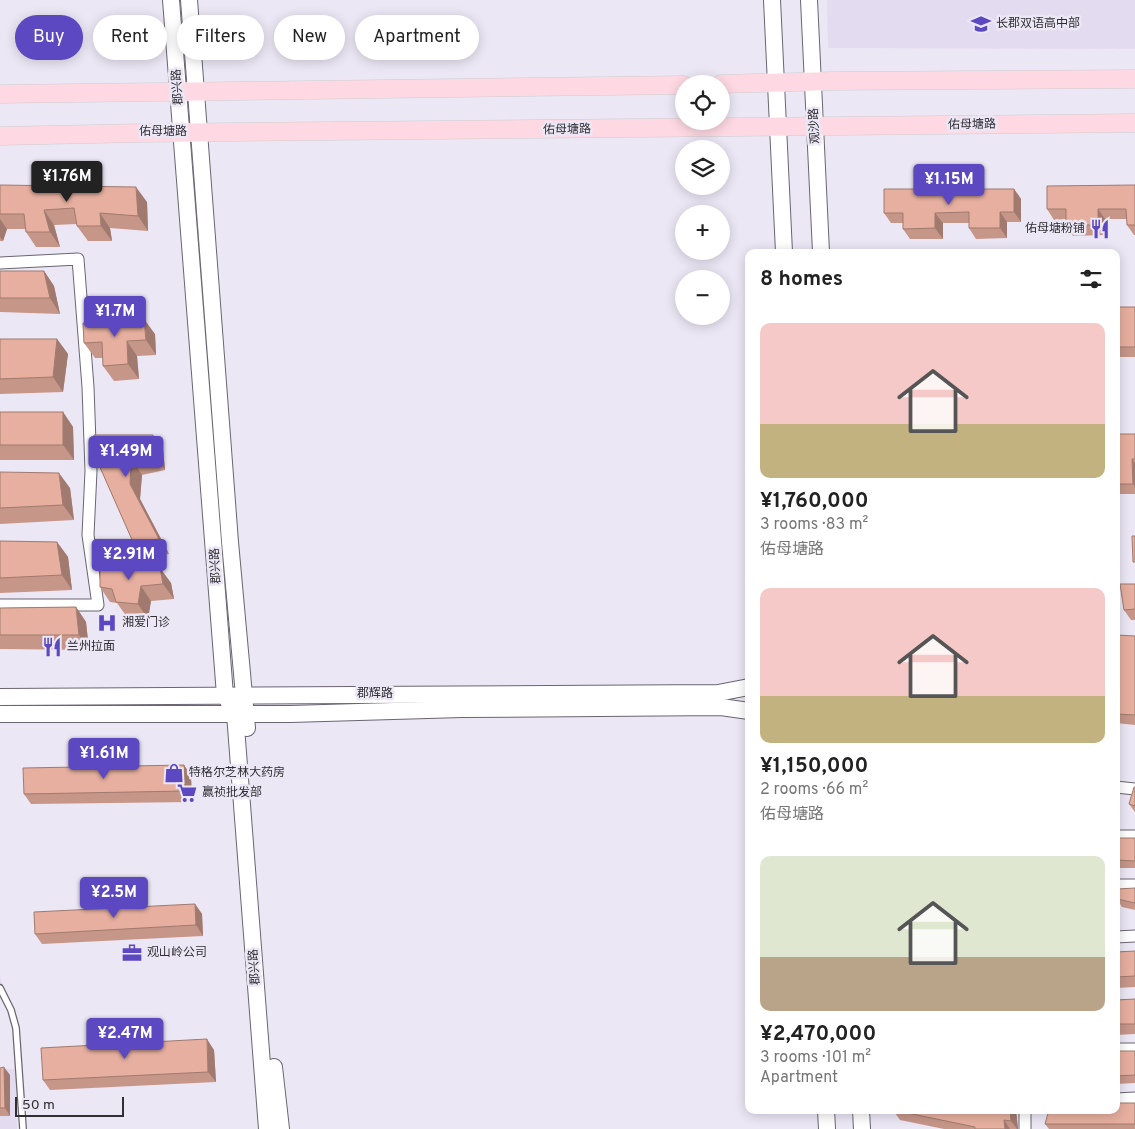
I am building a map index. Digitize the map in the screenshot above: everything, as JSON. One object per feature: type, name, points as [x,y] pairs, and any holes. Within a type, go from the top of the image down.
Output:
[{"type":"main road","name":"郡兴路","points":[[170,0],[225,695],[240,714],[281,1129]]},
{"type":"main road","name":"郡兴路","points":[[189,0],[230,542],[244,695],[240,714],[268,1129]]},
{"type":"main road","points":[[772,0],[784,249]]},
{"type":"main road","name":"观沙路","points":[[809,0],[821,249]]},
{"type":"main road","points":[[730,84],[813,81],[1135,79]]},
{"type":"main road","points":[[0,94],[675,85]]},
{"type":"main road","name":"佑母塘路","points":[[0,136],[181,132],[815,128],[1135,123]]},
{"type":"main road","name":"郡辉路","points":[[0,697],[718,693],[745,688]]},
{"type":"main road","name":"郡辉路","points":[[0,714],[240,714],[462,709],[721,707],[745,710]]},
{"type":"main road","points":[[826,1114],[827,1129]]},
{"type":"main road","points":[[861,1114],[862,1129]]},
{"type":"street","points":[[0,263],[78,259],[90,462],[88,535],[98,605],[0,605]]},
{"type":"street","points":[[1120,787],[1135,789]]},
{"type":"street","points":[[1120,836],[1135,836]]},
{"type":"street","points":[[1120,885],[1135,885]]},
{"type":"street","points":[[1120,937],[1135,936]]},
{"type":"street","points":[[1120,1049],[1135,1049]]},
{"type":"street","points":[[1120,1099],[1135,1098]]},
{"type":"street","points":[[1025,1129],[1026,1114]]},
{"type":"lane","points":[[0,988],[11,1010],[16,1028],[23,1129]]},
{"type":"shaded area","name":"长郡双语高中部","points":[[827,0],[1135,0],[1135,49],[828,48]]},
{"type":"shaded area","points":[[0,978],[9,997],[0,997]]},
{"type":"shaded area","points":[[0,1069],[16,1069],[17,1129],[0,1129]]},
{"type":"building","points":[[0,185],[136,187],[138,216],[100,213],[101,226],[77,226],[74,208],[44,210],[50,232],[26,232],[24,214],[0,214]]},
{"type":"building","points":[[1135,185],[1135,225],[1127,225],[1126,209],[1098,209],[1098,225],[1066,225],[1066,209],[1047,209],[1047,186]]},
{"type":"building","points":[[884,189],[1014,189],[1014,212],[1000,212],[1000,228],[969,228],[969,212],[935,213],[935,228],[903,229],[903,213],[884,213]]},
{"type":"building","points":[[0,271],[44,271],[50,298],[0,298]]},
{"type":"building","points":[[1120,307],[1135,307],[1135,347],[1120,347]]},
{"type":"building","points":[[144,319],[146,340],[127,341],[128,364],[103,366],[102,342],[84,343],[83,323]]},
{"type":"building","points":[[0,339],[57,339],[53,377],[0,379]]},
{"type":"building","points":[[0,412],[63,412],[63,445],[0,445]]},
{"type":"building","points":[[1120,434],[1135,434],[1135,459],[1132,459],[1133,484],[1120,484]]},
{"type":"building","points":[[94,435],[153,435],[154,455],[131,459],[130,484],[159,539],[133,542],[95,456]]},
{"type":"building","points":[[0,472],[59,473],[63,505],[0,508]]},
{"type":"building","points":[[1132,536],[1135,536],[1135,562],[1133,562]]},
{"type":"building","points":[[0,541],[57,542],[62,575],[0,578]]},
{"type":"building","points":[[100,566],[160,568],[163,584],[141,586],[138,604],[116,602],[112,589],[100,587]]},
{"type":"building","points":[[1120,584],[1135,584],[1135,609],[1124,610]]},
{"type":"building","points":[[76,607],[79,635],[0,635],[0,608]]},
{"type":"building","points":[[1120,635],[1135,636],[1135,715],[1120,714]]},
{"type":"building","points":[[184,765],[185,791],[24,794],[23,768]]},
{"type":"building","points":[[1135,787],[1135,806],[1129,804]]},
{"type":"building","points":[[1120,838],[1135,838],[1135,861],[1120,860]]},
{"type":"building","points":[[1135,888],[1135,903],[1120,900],[1120,889]]},
{"type":"building","points":[[195,904],[196,925],[35,934],[34,912]]},
{"type":"building","points":[[1135,951],[1135,976],[1120,977],[1120,952]]},
{"type":"building","points":[[1135,999],[1135,1024],[1120,1024],[1120,1000]]},
{"type":"building","points":[[207,1039],[208,1072],[43,1080],[41,1048]]},
{"type":"building","points":[[1120,1051],[1135,1051],[1135,1075],[1120,1076]]},
{"type":"building","points":[[4,1067],[5,1108],[0,1108],[0,1068]]},
{"type":"building","points":[[1120,1103],[1135,1103],[1135,1124],[1045,1124],[1048,1114],[1120,1114]]},
{"type":"building","points":[[912,1114],[1010,1114],[1011,1121],[1004,1120],[1005,1129],[975,1129],[975,1127]]},
{"type":"place","name":"长郡双语高中部","points":[[981,24]]},
{"type":"place","name":"佑母塘粉铺","points":[[1100,229]]},
{"type":"place","name":"湘爱门诊","points":[[107,623]]},
{"type":"place","name":"兰州拉面","points":[[52,647]]},
{"type":"place","name":"特格尔芝林大药房","points":[[174,773]]},
{"type":"place","name":"赢祯批发部","points":[[187,793]]},
{"type":"place","name":"观山岭公司","points":[[132,953]]}]
